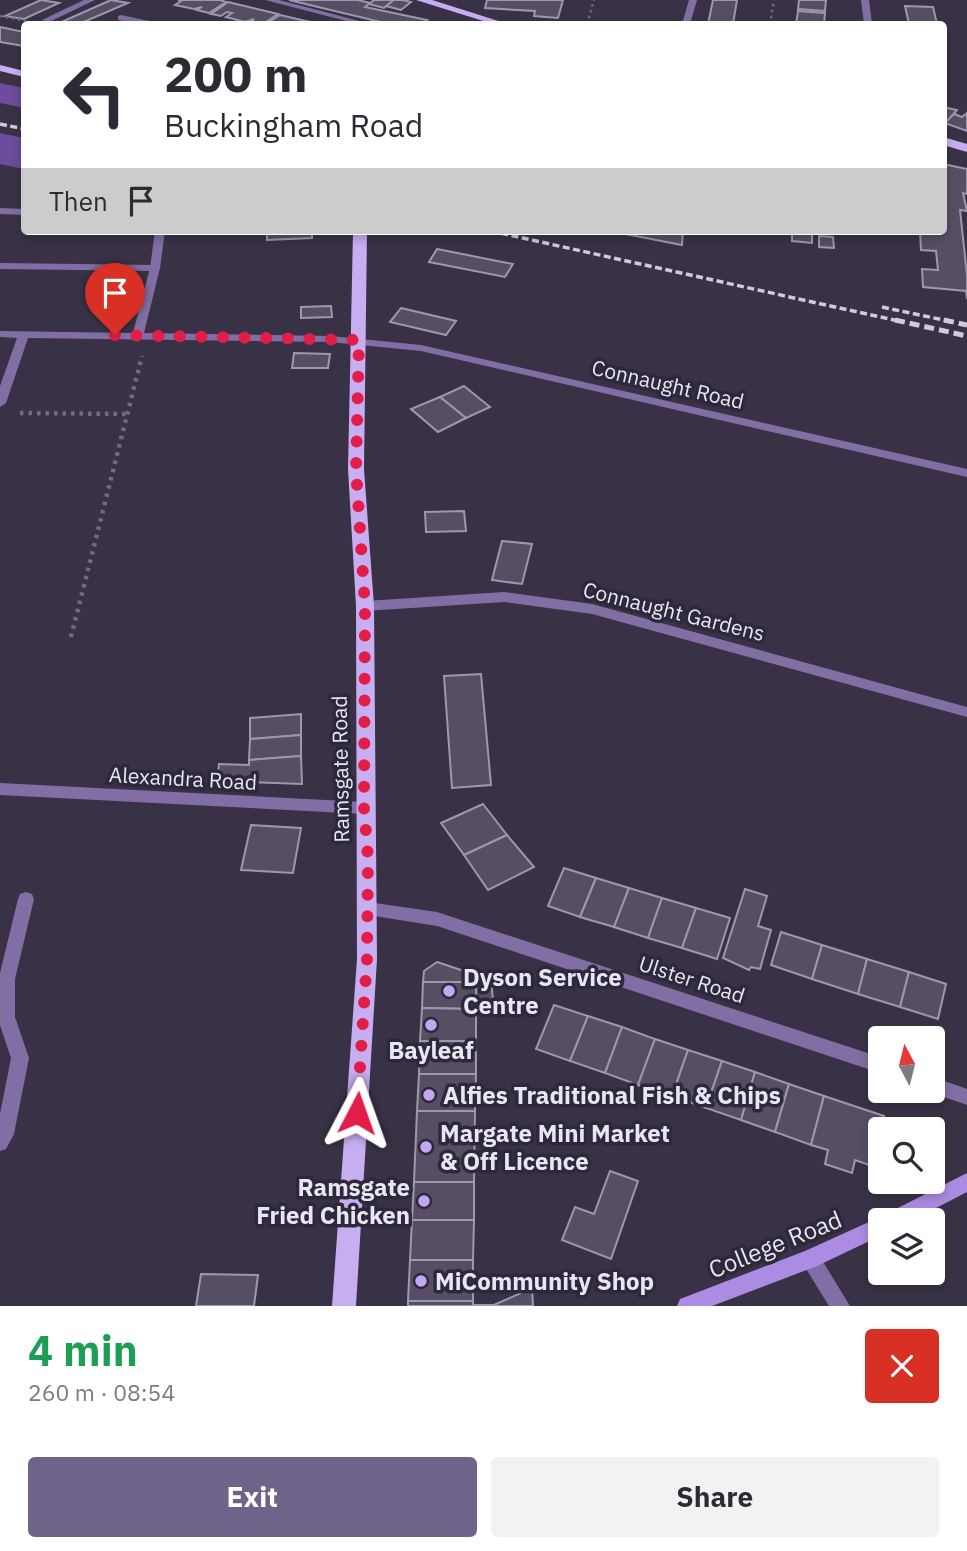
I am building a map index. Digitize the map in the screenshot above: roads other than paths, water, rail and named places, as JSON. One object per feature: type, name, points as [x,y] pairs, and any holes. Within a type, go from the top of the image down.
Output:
[{"type":"main road","points":[[421,0],[492,21]]},
{"type":"main road","points":[[0,68],[21,73]]},
{"type":"main road","points":[[947,142],[967,148]]},
{"type":"main road","name":"Ramsgate Road","points":[[344,1306],[368,909],[364,808],[365,606],[356,469],[360,235]]},
{"type":"main road","points":[[916,1208],[967,1182]]},
{"type":"main road","name":"College Road","points":[[687,1306],[810,1259],[868,1232]]},
{"type":"street","points":[[46,20],[91,0]]},
{"type":"street","points":[[269,0],[355,21]]},
{"type":"street","points":[[688,21],[693,0]]},
{"type":"street","points":[[865,0],[867,21]]},
{"type":"street","points":[[121,18],[136,21]]},
{"type":"street","points":[[0,211],[21,212]]},
{"type":"street","points":[[143,336],[159,235]]},
{"type":"street","points":[[0,266],[155,268]]},
{"type":"street","name":"Connaught Road","points":[[0,334],[359,340],[421,348],[967,473]]},
{"type":"street","points":[[0,402],[24,334]]},
{"type":"street","name":"Connaught Gardens","points":[[365,606],[504,597],[592,609],[967,712]]},
{"type":"street","name":"Alexandra Road","points":[[0,789],[364,808]]},
{"type":"street","points":[[0,1143],[5,1135],[20,1058],[6,1017],[7,979],[26,899]]},
{"type":"street","name":"Ulster Road","points":[[368,909],[437,919],[868,1061]]},
{"type":"street","points":[[945,1089],[967,1097]]},
{"type":"street","points":[[810,1259],[840,1306]]},
{"type":"railway","points":[[0,124],[21,128]]},
{"type":"railway","points":[[509,235],[903,322]]},
{"type":"railway","points":[[882,307],[953,322]]},
{"type":"railway","points":[[895,320],[967,336]]},
{"type":"railway","points":[[944,320],[967,325]]},
{"type":"place","name":"Dyson Service Centre","points":[[449,991]]},
{"type":"place","name":"Bayleaf","points":[[431,1025]]},
{"type":"place","name":"Alfies Traditional Fish & Chips","points":[[429,1095]]},
{"type":"place","name":"Margate Mini Market & Off Licence","points":[[426,1147]]},
{"type":"place","name":"Ramsgate Fried Chicken","points":[[424,1201]]},
{"type":"place","name":"MiCommunity Shop","points":[[421,1281]]}]
